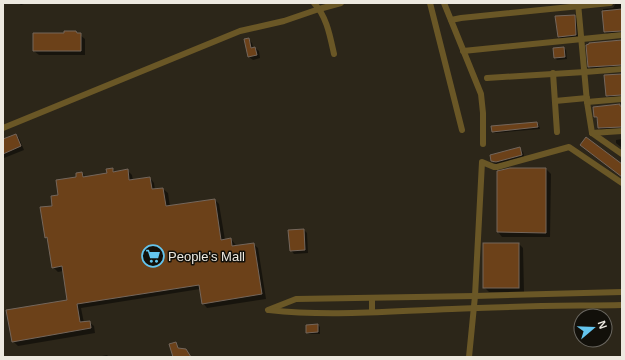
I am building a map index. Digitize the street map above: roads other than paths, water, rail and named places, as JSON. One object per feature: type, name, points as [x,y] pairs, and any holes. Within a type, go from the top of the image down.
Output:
[{"type":"street","points":[[314,3],[319,9],[327,25],[334,54]]},
{"type":"street","points":[[3,128],[240,31],[284,21],[341,3]]},
{"type":"street","points":[[430,3],[462,130]]},
{"type":"street","points":[[444,3],[481,94],[483,144]]},
{"type":"street","points":[[451,20],[578,5],[610,3]]},
{"type":"street","points":[[578,5],[587,100],[592,132],[622,154]]},
{"type":"street","points":[[463,50],[622,35]]},
{"type":"street","points":[[487,78],[585,72],[622,68]]},
{"type":"street","points":[[552,73],[557,132]]},
{"type":"street","points":[[555,101],[622,99]]},
{"type":"street","points":[[592,132],[622,131]]},
{"type":"street","points":[[469,357],[475,296],[482,162],[497,167],[569,147],[622,183]]},
{"type":"street","points":[[622,292],[296,299],[268,310],[297,314],[622,305]]},
{"type":"street","points":[[372,298],[372,312]]},
{"type":"street","points":[[386,298],[387,312]]},
{"type":"place","name":"People's Mall","points":[[153,256]]}]
